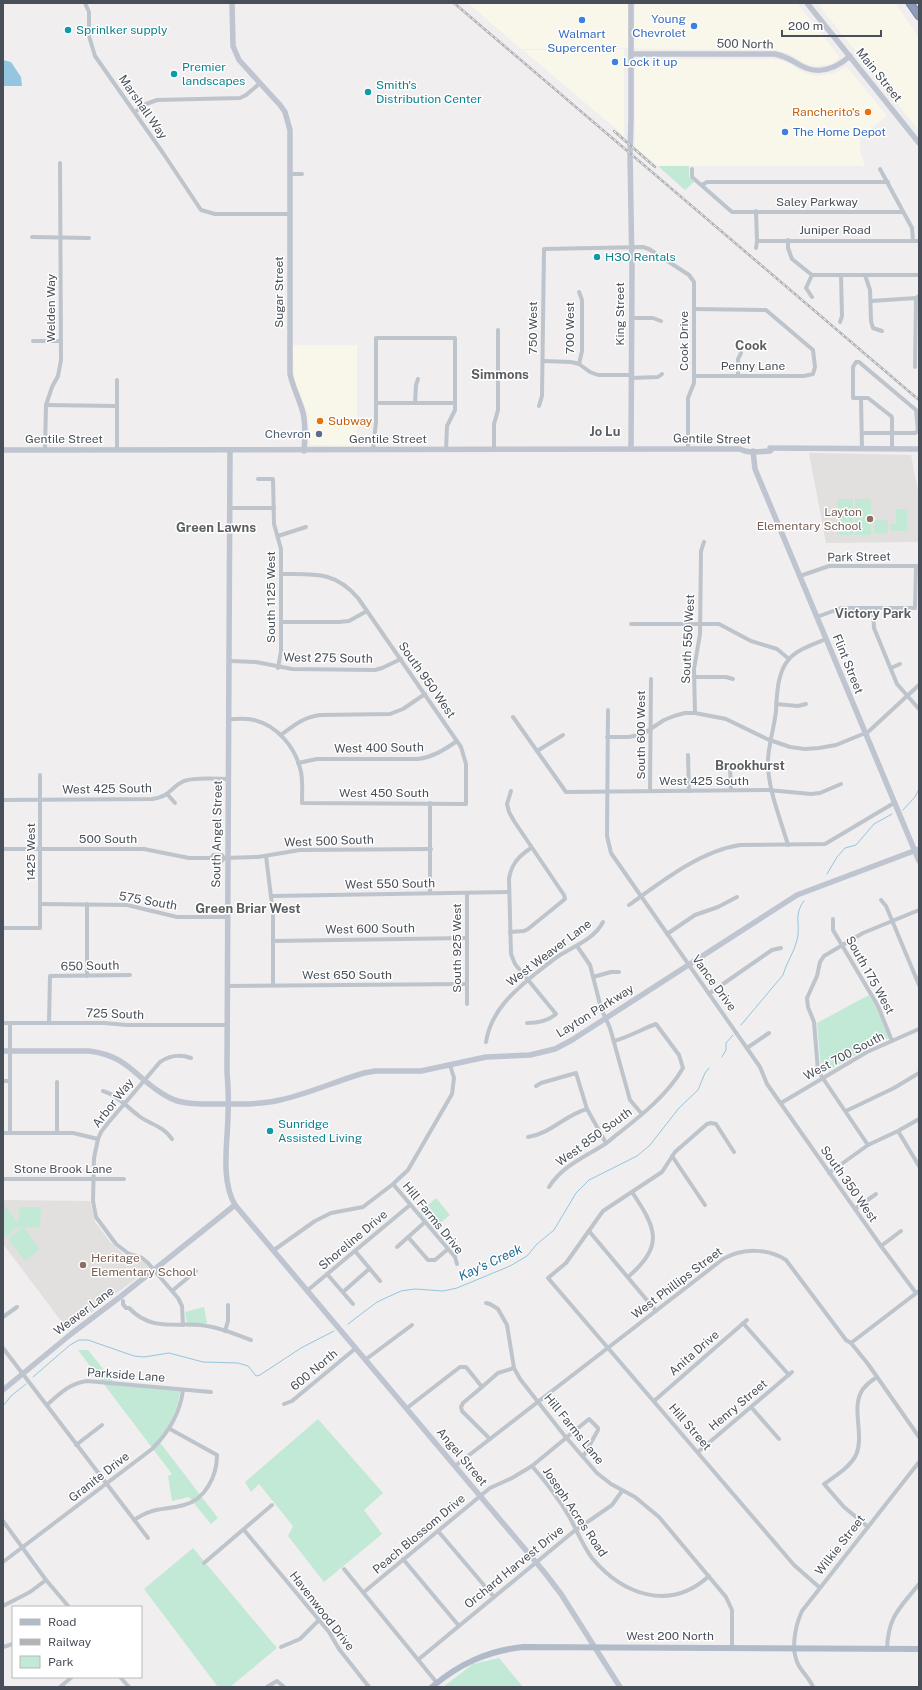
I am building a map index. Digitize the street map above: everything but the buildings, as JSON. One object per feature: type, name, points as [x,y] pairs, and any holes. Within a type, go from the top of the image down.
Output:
[{"type":"highway","points":[[910,3],[919,16]]},
{"type":"main road","name":"Sugar Street","points":[[232,3],[233,46],[239,60],[285,112],[290,130],[290,374],[293,388],[303,411],[305,420],[304,450]]},
{"type":"main road","name":"King Street","points":[[631,3],[631,449]]},
{"type":"main road","name":"Main Street","points":[[807,3],[919,143]]},
{"type":"main road","name":"500 North","points":[[631,54],[775,54],[788,58],[807,68],[818,71],[832,69],[850,56]]},
{"type":"main road","name":"Gentile Street","points":[[3,450],[494,450],[741,449],[768,447],[771,449],[919,449]]},
{"type":"main road","name":"Gentile Street","points":[[741,449],[753,451],[770,451],[771,449]]},
{"type":"main road","name":"South Angel Street","points":[[230,451],[229,779],[226,858],[228,917],[227,1177],[229,1191],[235,1205],[274,1250]]},
{"type":"main road","name":"Flint Street","points":[[753,451],[755,469],[894,803],[917,850],[919,861]]},
{"type":"main road","name":"Layton Parkway","points":[[3,1051],[89,1051],[103,1053],[124,1063],[160,1093],[181,1102],[194,1104],[228,1104],[278,1101],[364,1073],[376,1071],[421,1071],[486,1057],[530,1055],[548,1050],[572,1040],[797,895],[917,850]]},
{"type":"main road","name":"Weaver Lane","points":[[3,1390],[73,1332],[122,1299],[154,1270],[235,1205]]},
{"type":"main road","name":"Angel Street","points":[[274,1250],[536,1562],[561,1594],[620,1687]]},
{"type":"main road","name":"West 200 North","points":[[432,1687],[437,1682],[468,1662],[484,1655],[502,1650],[530,1647],[919,1649]]},
{"type":"street","name":"Marshall Way","points":[[85,3],[89,12],[90,36],[95,56],[188,189],[195,204],[201,210],[215,214],[290,214]]},
{"type":"street","points":[[135,112],[146,104],[157,100],[234,100],[246,95],[259,84]]},
{"type":"street","name":"Welden Way","points":[[45,450],[46,405],[52,387],[58,376],[61,360],[60,163]]},
{"type":"street","points":[[692,169],[692,176],[702,185],[707,182],[888,182]]},
{"type":"street","points":[[880,169],[912,228],[913,241]]},
{"type":"street","points":[[290,174],[302,174]]},
{"type":"street","name":"Saley Parkway","points":[[702,185],[732,212],[903,212]]},
{"type":"street","points":[[756,212],[756,248]]},
{"type":"street","points":[[32,237],[89,238]]},
{"type":"street","points":[[788,240],[788,248],[792,259],[812,275],[919,275]]},
{"type":"street","name":"Juniper Road","points":[[757,241],[919,241]]},
{"type":"street","name":"Cook Drive","points":[[631,248],[643,247],[654,252],[693,279],[694,376],[692,388],[688,398],[688,449]]},
{"type":"street","name":"750 West","points":[[539,406],[542,396],[544,249],[631,248]]},
{"type":"street","points":[[812,275],[806,288],[812,297]]},
{"type":"street","points":[[840,322],[842,316],[842,275]]},
{"type":"street","points":[[865,275],[870,290],[871,321],[873,328],[882,331]]},
{"type":"street","name":"700 West","points":[[579,292],[582,300],[582,351],[579,364]]},
{"type":"street","points":[[871,301],[917,297],[915,367]]},
{"type":"street","name":"Penny Lane","points":[[694,310],[766,310],[813,350],[815,367],[813,374],[694,376]]},
{"type":"street","points":[[631,318],[653,318],[661,321]]},
{"type":"street","points":[[494,450],[494,424],[498,410],[498,330]]},
{"type":"street","points":[[374,450],[376,338],[455,338],[455,404],[453,417],[447,426],[446,450]]},
{"type":"street","points":[[33,341],[61,341]]},
{"type":"street","points":[[738,376],[738,359],[741,353]]},
{"type":"street","points":[[543,361],[566,361],[579,364],[590,372],[598,375],[658,377],[662,374]]},
{"type":"street","points":[[862,433],[892,433],[915,433],[917,432],[918,416],[916,410],[859,362],[856,362],[853,367],[853,398],[868,398],[892,418],[892,433],[892,449]]},
{"type":"street","points":[[415,403],[416,385],[418,379]]},
{"type":"street","points":[[117,380],[117,450]]},
{"type":"street","points":[[861,398],[862,449]]},
{"type":"street","points":[[376,403],[455,404]]},
{"type":"street","points":[[46,405],[117,406]]},
{"type":"street","name":"South 1125 West","points":[[258,479],[273,479],[274,524],[281,549],[281,651],[278,668]]},
{"type":"street","points":[[229,508],[274,508]]},
{"type":"street","points":[[278,536],[306,527]]},
{"type":"street","name":"South 550 West","points":[[695,713],[694,677],[700,634],[701,551],[704,542]]},
{"type":"street","name":"Park Street","points":[[800,576],[829,566],[917,566]]},
{"type":"street","points":[[817,617],[841,608],[915,608],[917,566]]},
{"type":"street","name":"South 950 West","points":[[281,574],[316,574],[332,577],[354,592],[457,741],[464,754],[466,764],[466,804]]},
{"type":"street","points":[[873,609],[874,628],[897,684],[919,709]]},
{"type":"street","points":[[281,622],[349,621],[368,611]]},
{"type":"street","points":[[630,624],[636,626],[700,623],[723,626],[751,641],[778,649],[789,658]]},
{"type":"street","points":[[788,845],[772,791],[768,769],[779,678],[789,658],[805,648],[826,639]]},
{"type":"street","name":"West 275 South","points":[[230,661],[256,662],[278,668],[292,669],[375,670],[400,659]]},
{"type":"street","points":[[891,668],[900,664]]},
{"type":"street","points":[[694,677],[726,677],[733,679]]},
{"type":"street","name":"South 600 West","points":[[650,791],[651,680]]},
{"type":"street","points":[[607,737],[637,736],[674,716],[685,713],[695,713],[726,719],[771,740],[790,747],[805,749],[819,748],[836,745],[865,734],[919,685]]},
{"type":"street","points":[[282,735],[296,723],[311,716],[390,714],[403,709],[425,694]]},
{"type":"street","points":[[776,704],[798,706],[806,704]]},
{"type":"street","name":"Vance Drive","points":[[608,710],[607,836],[611,853],[688,965],[710,993],[760,1067],[767,1084]]},
{"type":"street","points":[[513,717],[537,751],[563,735]]},
{"type":"street","points":[[229,719],[253,720],[270,727],[282,735],[298,763]]},
{"type":"street","name":"West 400 South","points":[[298,763],[317,759],[418,759],[438,754],[457,741]]},
{"type":"street","name":"West 425 South","points":[[537,751],[566,792],[731,790],[811,794],[820,793],[841,784]]},
{"type":"street","points":[[688,755],[689,791]]},
{"type":"street","name":"West 450 South","points":[[298,763],[303,783],[302,803],[466,804]]},
{"type":"street","points":[[730,765],[731,790]]},
{"type":"street","name":"1425 West","points":[[3,928],[40,928],[40,775]]},
{"type":"street","name":"West 425 South","points":[[3,800],[145,800],[160,798],[168,795],[178,784],[188,780],[229,779]]},
{"type":"street","points":[[510,932],[524,931],[528,929],[565,899],[564,895],[531,848],[509,812],[508,804],[511,791]]},
{"type":"street","points":[[168,795],[175,803]]},
{"type":"street","points":[[629,905],[675,874],[728,847],[740,845],[825,844],[894,803]]},
{"type":"street","points":[[430,804],[430,893]]},
{"type":"street","points":[[527,1023],[535,1023],[556,1014],[528,980],[513,958],[510,947],[510,871],[518,858],[531,848]]},
{"type":"street","name":"500 South","points":[[3,849],[144,849],[189,858],[211,858],[222,861],[226,858]]},
{"type":"street","name":"West 500 South","points":[[226,858],[266,856],[300,850],[431,849]]},
{"type":"street","points":[[266,856],[272,896],[273,985]]},
{"type":"street","name":"West 550 South","points":[[272,896],[509,892]]},
{"type":"street","name":"South 925 West","points":[[466,1004],[467,893]]},
{"type":"street","points":[[667,934],[695,915],[718,907],[737,897]]},
{"type":"street","points":[[881,900],[886,906],[893,921],[919,984]]},
{"type":"street","name":"575 South","points":[[40,904],[127,905],[177,917],[228,917]]},
{"type":"street","points":[[87,904],[88,976]]},
{"type":"street","points":[[868,1145],[822,1078],[816,1064],[814,1022],[807,998],[817,976],[820,962],[824,956],[863,933],[919,910]]},
{"type":"street","name":"South 175 West","points":[[833,919],[833,930],[878,1006],[892,1041]]},
{"type":"street","name":"West Weaver Lane","points":[[486,1042],[487,1033],[504,1001],[513,992],[556,958],[577,946],[600,928],[603,922]]},
{"type":"street","name":"West 600 South","points":[[273,940],[467,938]]},
{"type":"street","points":[[577,946],[590,965],[601,1008],[614,1041],[629,1096],[633,1104],[642,1114]]},
{"type":"street","points":[[710,993],[772,950],[781,948]]},
{"type":"street","points":[[593,977],[611,972],[619,972]]},
{"type":"street","name":"650 South","points":[[49,1023],[50,976],[130,975]]},
{"type":"street","name":"West 650 South","points":[[228,986],[466,984]]},
{"type":"street","name":"725 South","points":[[3,1023],[227,1025]]},
{"type":"street","points":[[10,1023],[10,1133]]},
{"type":"street","name":"West 850 South","points":[[549,1187],[555,1178],[566,1168],[606,1144],[642,1114],[675,1081],[683,1068],[679,1054],[656,1024],[628,1037],[614,1041]]},
{"type":"street","name":"West 700 South","points":[[781,1103],[867,1052],[919,1030]]},
{"type":"street","points":[[747,1048],[769,1033]]},
{"type":"street","name":"Arbor Way","points":[[183,1325],[182,1306],[172,1291],[142,1258],[129,1254],[116,1244],[100,1224],[94,1212],[93,1179],[94,1158],[98,1139],[108,1123],[160,1062],[167,1057],[176,1055],[191,1058]]},
{"type":"street","points":[[274,1250],[315,1221],[331,1213],[363,1207],[393,1184],[408,1170],[452,1094],[454,1078],[450,1065]]},
{"type":"street","points":[[536,1086],[541,1083],[576,1073],[587,1109],[606,1144]]},
{"type":"street","points":[[846,1111],[919,1074]]},
{"type":"street","points":[[3,1081],[10,1081]]},
{"type":"street","points":[[57,1082],[57,1133]]},
{"type":"street","name":"South 350 West","points":[[767,1084],[880,1246],[918,1292]]},
{"type":"street","points":[[103,1091],[111,1093],[140,1117],[166,1131],[172,1138]]},
{"type":"street","points":[[528,1137],[541,1134],[571,1116],[587,1109]]},
{"type":"street","points":[[829,1173],[868,1145],[919,1119]]},
{"type":"street","points":[[656,1311],[589,1231],[604,1211],[656,1176],[667,1166],[672,1156],[701,1129],[711,1123],[716,1124],[734,1152]]},
{"type":"street","points":[[898,1131],[919,1166]]},
{"type":"street","points":[[3,1133],[80,1134],[98,1139]]},
{"type":"street","points":[[672,1156],[705,1205]]},
{"type":"street","name":"Stone Brook Lane","points":[[3,1179],[124,1179]]},
{"type":"street","name":"Hill Farms Drive","points":[[393,1184],[455,1257],[457,1264]]},
{"type":"street","points":[[628,1277],[641,1266],[647,1257],[653,1238],[650,1220],[632,1192]]},
{"type":"street","points":[[854,1209],[876,1194]]},
{"type":"street","name":"Shoreline Drive","points":[[308,1290],[410,1205]]},
{"type":"street","points":[[397,1247],[425,1222]]},
{"type":"street","name":"Hill Street","points":[[589,1231],[566,1262],[548,1278],[794,1565],[819,1587]]},
{"type":"street","points":[[880,1246],[901,1231]]},
{"type":"street","points":[[408,1237],[428,1260],[435,1260],[448,1249]]},
{"type":"street","points":[[355,1251],[380,1281]]},
{"type":"street","name":"West Phillips Street","points":[[455,1466],[728,1256],[742,1252],[763,1251],[776,1254],[786,1260],[846,1340],[851,1343],[877,1377],[919,1438]]},
{"type":"street","points":[[343,1292],[369,1269]]},
{"type":"street","points":[[172,1291],[196,1271]]},
{"type":"street","points":[[328,1274],[354,1304]]},
{"type":"street","points":[[851,1343],[918,1292]]},
{"type":"street","points":[[122,1299],[129,1305],[129,1308],[142,1319],[152,1323],[161,1325],[206,1326],[251,1340]]},
{"type":"street","name":"Hill Farms Lane","points":[[486,1303],[498,1309],[507,1326],[514,1368],[520,1379],[538,1402],[597,1473],[622,1491],[645,1504],[659,1517],[726,1597],[731,1605],[732,1648]]},
{"type":"street","points":[[225,1331],[228,1321],[228,1305]]},
{"type":"street","points":[[3,1317],[17,1307]]},
{"type":"street","name":"Anita Drive","points":[[654,1401],[745,1321],[758,1340],[790,1373]]},
{"type":"street","points":[[365,1360],[412,1325]]},
{"type":"street","points":[[3,1348],[106,1485],[148,1538]]},
{"type":"street","name":"600 North","points":[[284,1404],[292,1401],[356,1348]]},
{"type":"street","points":[[407,1408],[464,1366],[482,1387]]},
{"type":"street","points":[[490,1439],[462,1410],[461,1406],[498,1373],[514,1368]]},
{"type":"street","name":"Henry Street","points":[[698,1452],[790,1373]]},
{"type":"street","points":[[868,1527],[844,1507],[824,1484],[850,1463],[855,1456],[859,1441],[858,1404],[860,1395],[867,1384],[877,1377]]},
{"type":"street","name":"Parkside Lane","points":[[47,1405],[66,1388],[80,1382],[87,1381],[211,1392]]},
{"type":"street","name":"Granite Drive","points":[[3,1562],[152,1449],[170,1428],[181,1402],[183,1390]]},
{"type":"street","points":[[751,1407],[779,1439]]},
{"type":"street","name":"Peach Blossom Drive","points":[[364,1592],[490,1488],[512,1478],[532,1466],[589,1419],[598,1428],[598,1430],[583,1456]]},
{"type":"street","points":[[76,1445],[102,1425]]},
{"type":"street","points":[[134,1520],[152,1510],[185,1508],[200,1497],[210,1483],[217,1464],[217,1455],[170,1428]]},
{"type":"street","name":"Wilkie Street","points":[[795,1648],[799,1617],[806,1604],[919,1462]]},
{"type":"street","name":"Joseph Acres Road","points":[[532,1466],[558,1499],[587,1550],[602,1568],[621,1584],[640,1593],[658,1596],[675,1595],[691,1589],[709,1576]]},
{"type":"street","name":"Orchard Harvest Drive","points":[[418,1659],[576,1530],[612,1505],[622,1491]]},
{"type":"street","points":[[204,1563],[272,1505]]},
{"type":"street","points":[[3,1521],[46,1580],[68,1606]]},
{"type":"street","name":"Havenwood Drive","points":[[244,1530],[329,1632],[339,1649],[369,1687]]},
{"type":"street","points":[[438,1531],[494,1597]]},
{"type":"street","points":[[404,1559],[459,1626]]},
{"type":"street","points":[[344,1569],[437,1682]]},
{"type":"street","points":[[3,1606],[30,1592],[46,1580]]},
{"type":"street","points":[[887,1649],[887,1632],[890,1622],[919,1584]]},
{"type":"street","points":[[281,1647],[300,1639],[319,1620]]},
{"type":"street","points":[[795,1648],[797,1662],[813,1687]]},
{"type":"street","points":[[60,1687],[71,1678]]},
{"type":"street","points":[[121,1678],[128,1687]]},
{"type":"street","points":[[267,1687],[277,1681],[284,1687]]},
{"type":"shaded area","points":[[468,3],[628,3],[628,48],[521,49]]},
{"type":"shaded area","points":[[635,3],[797,3],[839,58],[831,64],[817,66],[806,64],[790,54],[776,50],[637,49],[634,46]]},
{"type":"shaded area","points":[[817,3],[895,3],[919,37],[919,131]]},
{"type":"shaded area","points":[[624,49],[624,136],[523,50]]},
{"type":"shaded area","points":[[639,59],[774,59],[787,62],[800,71],[816,76],[832,74],[847,67],[887,116],[860,137],[860,152],[865,166],[658,166],[635,147],[635,63]]},
{"type":"shaded area","points":[[293,345],[357,345],[357,446],[310,444],[308,414],[297,390],[294,379]]},
{"type":"shaded area","name":"Layton Elementary School","points":[[809,453],[911,455],[919,496],[919,542],[826,543]]},
{"type":"shaded area","name":"Heritage Elementary School","points":[[3,1200],[90,1201],[95,1222],[111,1243],[126,1256],[144,1262],[150,1268],[68,1330],[3,1244]]},
{"type":"green space","points":[[658,166],[689,166],[689,177],[694,182],[685,190]]},
{"type":"green space","points":[[837,499],[853,499],[853,535],[837,535]]},
{"type":"green space","points":[[855,499],[871,499],[871,535],[855,535]]},
{"type":"green space","points":[[896,509],[907,509],[907,531],[891,531],[891,524],[896,524]]},
{"type":"green space","points":[[875,520],[888,520],[888,531],[886,534],[874,533]]},
{"type":"green space","points":[[869,995],[877,1008],[889,1038],[864,1050],[824,1073],[821,1068],[817,1023]]},
{"type":"green space","points":[[436,1198],[450,1215],[434,1228],[420,1212]]},
{"type":"green space","points":[[3,1204],[18,1223],[19,1207],[39,1207],[41,1211],[40,1227],[24,1228],[40,1249],[25,1261],[8,1239],[22,1227],[18,1227],[4,1238],[3,1236]]},
{"type":"green space","points":[[204,1307],[207,1323],[187,1323],[185,1312]]},
{"type":"green space","points":[[78,1350],[88,1350],[116,1385],[180,1391],[173,1417],[158,1440],[218,1518],[211,1524],[189,1497],[172,1501],[168,1476],[172,1474]]},
{"type":"green space","points":[[318,1419],[383,1493],[364,1510],[382,1534],[324,1582],[288,1536],[293,1526],[259,1484],[251,1492],[245,1482]]},
{"type":"green space","points":[[193,1548],[277,1648],[230,1687],[218,1687],[144,1589]]},
{"type":"green space","points":[[499,1658],[523,1687],[443,1687],[473,1664]]},
{"type":"water","points":[[3,60],[11,62],[21,77],[22,86],[3,86]]},
{"type":"waterway","name":"Kay's Creek","points":[[903,810],[915,797],[919,789]]},
{"type":"waterway","name":"Kay's Creek","points":[[827,874],[837,857],[845,848],[856,845],[874,824],[892,814]]},
{"type":"waterway","name":"Kay's Creek","points":[[741,1025],[783,975],[796,945],[798,935],[798,916],[804,901]]},
{"type":"waterway","name":"Kay's Creek","points":[[722,1057],[726,1050],[726,1043],[733,1035]]},
{"type":"waterway","name":"Kay's Creek","points":[[348,1324],[377,1302],[401,1291],[415,1289],[443,1291],[457,1288],[510,1266],[527,1256],[537,1244],[554,1230],[576,1193],[589,1180],[637,1156],[650,1145],[679,1108],[698,1090],[705,1073],[709,1068]]},
{"type":"waterway","name":"Kay's Creek","points":[[33,1377],[70,1345],[79,1340],[88,1340],[134,1356],[144,1357],[169,1353],[203,1362],[238,1363],[248,1366],[256,1376],[260,1375],[301,1348],[334,1331]]},
{"type":"waterway","name":"Kay's Creek","points":[[3,1406],[11,1396],[26,1384]]},
{"type":"railway","points":[[454,3],[919,400]]},
{"type":"railway","points":[[614,131],[655,167]]},
{"type":"place","name":"Walmart Supercenter","points":[[582,20]]},
{"type":"place","name":"Young Chevrolet","points":[[694,26]]},
{"type":"place","name":"Sprinlker supply","points":[[68,30]]},
{"type":"place","name":"Lock it up","points":[[615,62]]},
{"type":"place","name":"Premier landscapes","points":[[174,74]]},
{"type":"place","name":"Smith's Distribution Center","points":[[368,92]]},
{"type":"place","name":"Rancherito's","points":[[868,112]]},
{"type":"place","name":"The Home Depot","points":[[785,132]]},
{"type":"place","name":"H3O Rentals","points":[[597,257]]},
{"type":"place","name":"Subway","points":[[320,421]]},
{"type":"place","name":"Chevron","points":[[319,434]]},
{"type":"place","name":"Layton Elementary School","points":[[870,519]]},
{"type":"place","name":"Sunridge Assisted Living","points":[[270,1131]]},
{"type":"place","name":"Heritage Elementary School","points":[[83,1265]]},
{"type":"district","name":"Cook","points":[[751,345]]},
{"type":"district","name":"Simmons","points":[[500,374]]},
{"type":"district","name":"Jo Lu","points":[[605,431]]},
{"type":"district","name":"Green Lawns","points":[[216,527]]},
{"type":"district","name":"Victory Park","points":[[873,613]]},
{"type":"district","name":"Brookhurst","points":[[750,765]]},
{"type":"district","name":"Green Briar West","points":[[248,908]]}]
